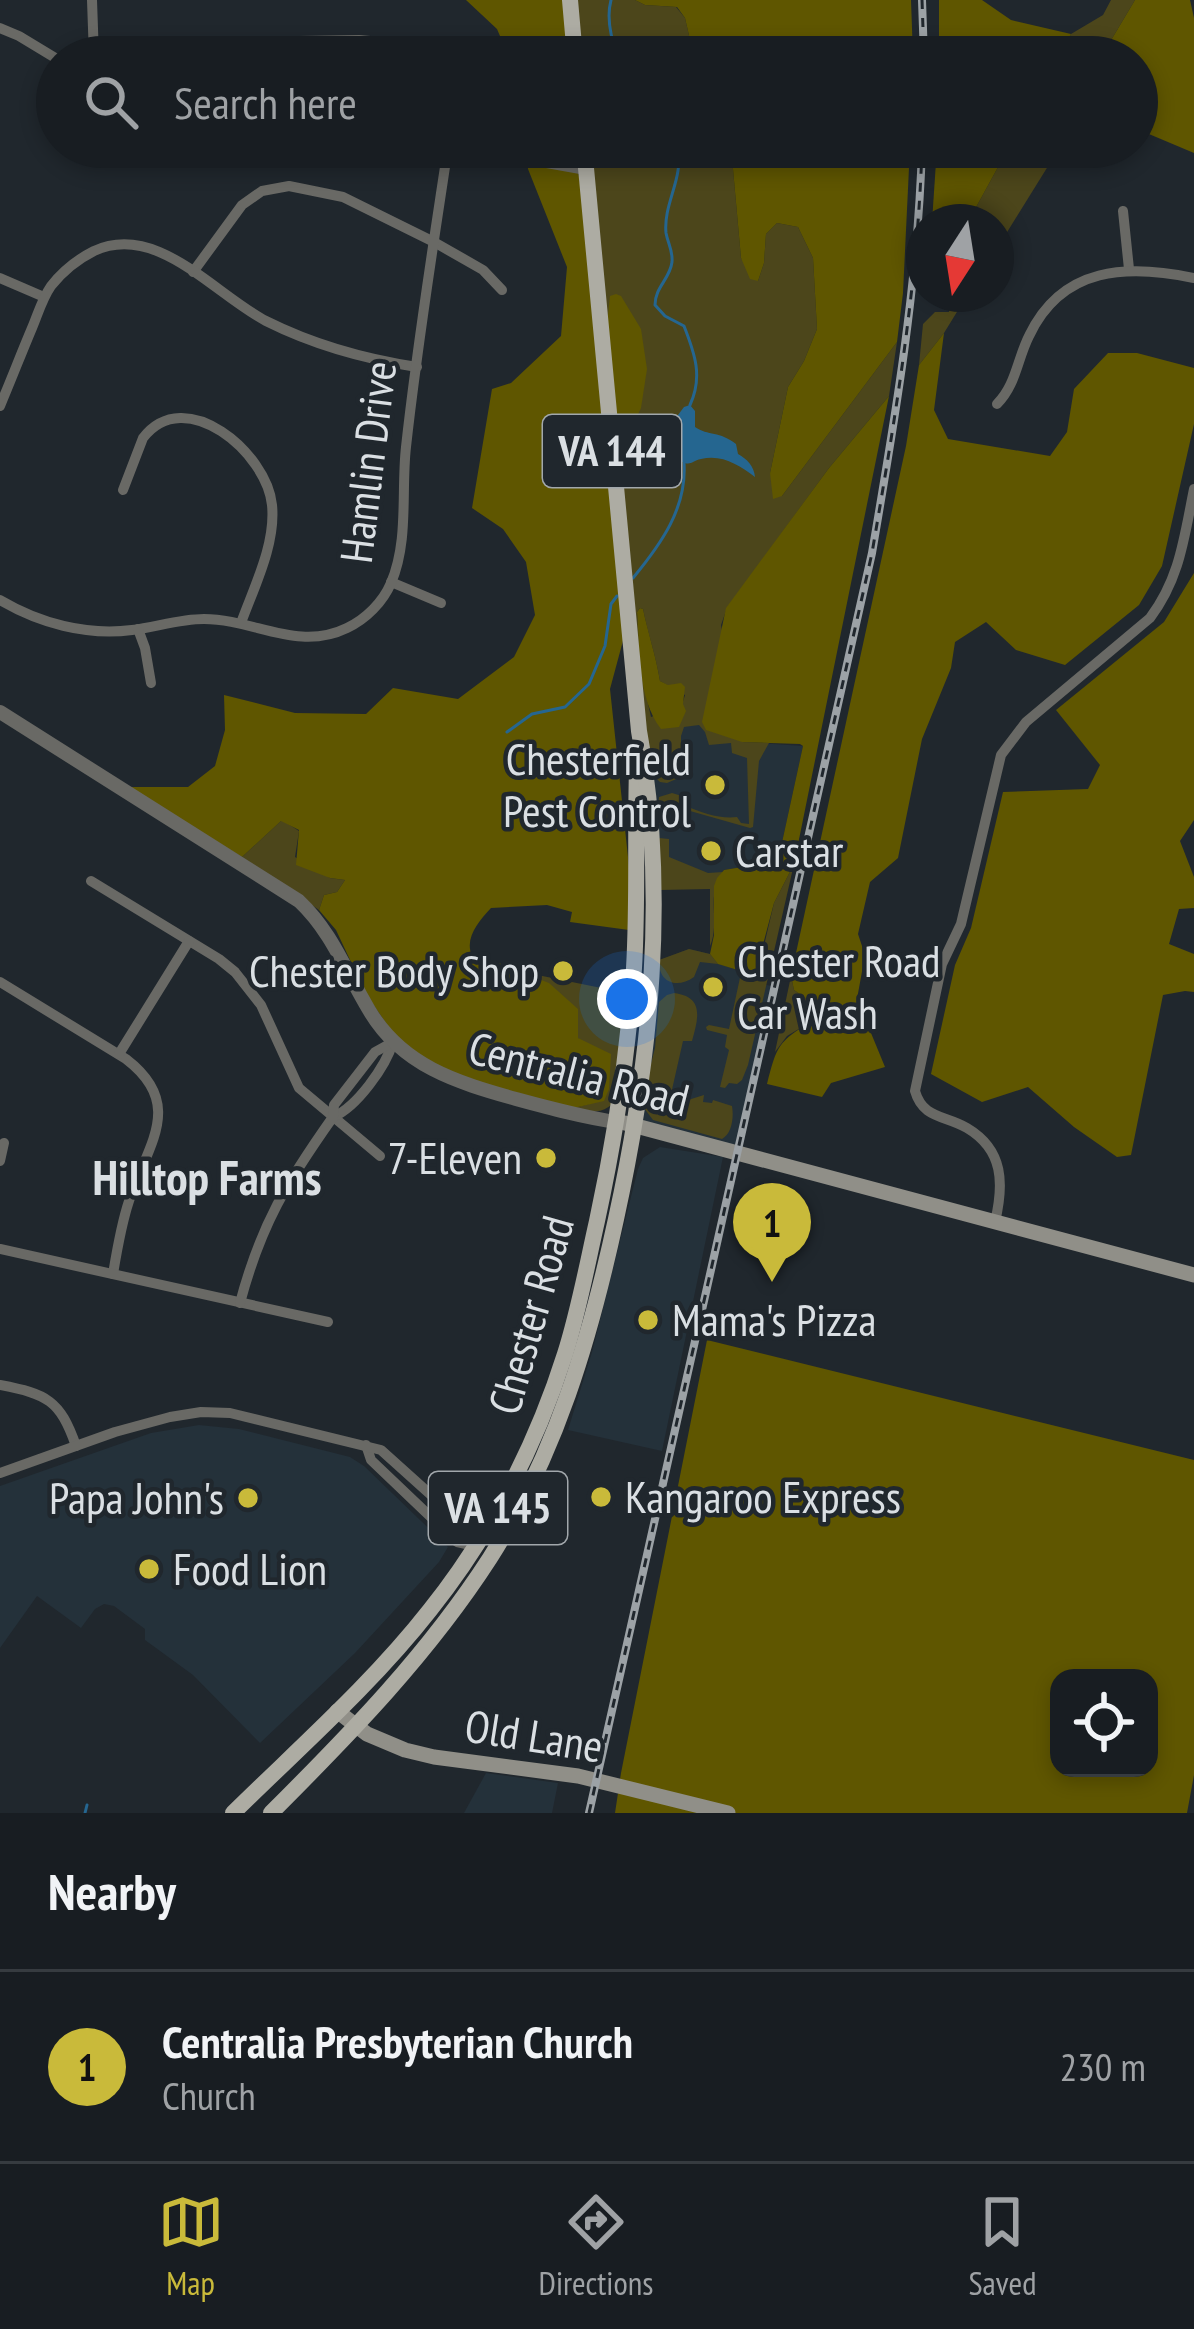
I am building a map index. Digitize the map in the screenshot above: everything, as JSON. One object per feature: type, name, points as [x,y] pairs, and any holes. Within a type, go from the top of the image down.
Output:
[{"type":"main road","points":[[570,0],[573,36]]},
{"type":"main road","name":"Chester Road","points":[[271,1813],[357,1727],[433,1639],[483,1552],[566,1352],[625,1123],[639,731],[586,170]]},
{"type":"main road","name":"Centralia Road","points":[[625,1123],[1194,1275]]},
{"type":"main road","name":"Chester Road","points":[[233,1813],[337,1711],[483,1552]]},
{"type":"main road","name":"Old Lane","points":[[337,1711],[380,1742],[418,1753],[578,1776],[728,1813]]},
{"type":"street","points":[[92,0],[93,36]]},
{"type":"street","points":[[0,28],[36,46]]},
{"type":"street","name":"Hamlin Drive","points":[[0,600],[31,616],[72,628],[118,632],[204,619],[291,637],[334,633],[371,610],[392,582],[402,527],[406,447],[445,168]]},
{"type":"street","points":[[575,168],[586,170]]},
{"type":"street","points":[[193,272],[242,205],[262,191],[289,186],[343,197],[483,270],[502,290]]},
{"type":"street","points":[[1123,211],[1129,269]]},
{"type":"street","points":[[0,406],[52,286],[76,262],[123,243],[146,246],[173,258],[235,303],[282,329],[338,350],[417,367]]},
{"type":"street","points":[[997,404],[1014,380],[1029,335],[1071,287],[1129,269],[1194,278]]},
{"type":"street","points":[[0,278],[44,297]]},
{"type":"street","points":[[123,490],[143,438],[165,421],[176,418],[208,424],[244,448],[262,473],[273,512],[267,548],[241,623]]},
{"type":"street","points":[[995,1222],[1002,1190],[999,1168],[987,1146],[968,1129],[932,1115],[919,1104],[915,1091],[942,964],[961,924],[1001,755],[1026,722],[1150,618],[1161,603],[1177,569],[1194,489]]},
{"type":"street","points":[[392,582],[441,603]]},
{"type":"street","points":[[138,629],[151,683]]},
{"type":"street","name":"Centralia Road","points":[[0,712],[299,901],[325,928],[367,1008],[393,1042],[427,1069],[458,1083],[625,1123]]},
{"type":"street","points":[[91,881],[219,959],[248,987],[270,1022],[299,1088],[380,1156]]},
{"type":"street","points":[[119,1054],[189,941]]},
{"type":"street","points":[[0,982],[119,1054],[150,1082],[159,1111],[155,1137],[128,1203],[113,1274]]},
{"type":"street","points":[[240,1303],[251,1261],[284,1189],[334,1117],[334,1105],[375,1052],[393,1042]]},
{"type":"street","points":[[0,1161],[4,1143]]},
{"type":"street","points":[[0,1249],[328,1322]]},
{"type":"street","points":[[0,1385],[51,1400],[62,1411],[76,1446]]},
{"type":"street","points":[[0,1473],[170,1417],[230,1413],[367,1445],[371,1460],[457,1542],[483,1552]]},
{"type":"shaded area","points":[[466,0],[565,0],[568,36],[500,36]]},
{"type":"shaded area","points":[[576,0],[635,0],[676,7],[685,18],[689,36],[579,36]]},
{"type":"shaded area","points":[[635,0],[911,0],[912,36],[689,36],[677,7]]},
{"type":"shaded area","points":[[939,0],[982,0],[1011,20],[1071,34],[1070,36],[939,36]]},
{"type":"shaded area","points":[[1111,0],[1135,0],[1114,36],[1070,36],[1071,34],[1103,15]]},
{"type":"shaded area","points":[[1135,0],[1190,0],[1194,153],[1158,138],[1158,36],[1114,36]]},
{"type":"shaded area","points":[[578,168],[583,201],[624,637],[610,689],[631,885],[629,930],[570,922],[572,912],[547,905],[491,908],[474,930],[470,949],[472,956],[549,983],[578,1009],[578,1038],[611,1054],[604,1101],[574,1108],[460,1080],[401,1045],[366,994],[336,930],[319,910],[324,895],[337,892],[345,880],[296,865],[299,830],[281,821],[242,857],[126,787],[188,787],[215,766],[225,730],[224,695],[295,713],[366,714],[393,688],[458,699],[514,657],[535,615],[526,562],[503,529],[472,508],[492,389],[511,383],[561,336],[567,267],[528,169]]},
{"type":"shaded area","points":[[593,168],[733,168],[741,258],[758,281],[766,234],[777,223],[798,227],[813,258],[817,329],[788,387],[770,473],[782,496],[897,342],[889,396],[829,468],[727,608],[721,625],[742,742],[769,743],[759,761],[753,827],[669,805],[668,824],[656,824],[659,797],[672,793],[682,796],[692,809],[737,817],[749,824],[747,758],[732,753],[731,743],[709,745],[699,725],[684,727],[681,777],[660,782],[650,772]],"holes":[[[640,608],[660,681],[685,695],[682,705],[651,717],[642,677]]]},
{"type":"shaded area","points":[[733,168],[909,168],[897,342],[782,496],[773,499],[770,473],[788,387],[817,329],[813,258],[798,227],[777,223],[766,234],[758,281],[750,279],[741,258]]},
{"type":"shaded area","points":[[936,168],[998,168],[978,204],[933,204]]},
{"type":"shaded area","points":[[998,168],[1047,168],[1014,221],[1014,204],[978,204]]},
{"type":"shaded area","points":[[616,294],[641,329],[647,369],[634,423],[617,433],[606,334],[610,296]]},
{"type":"shaded area","points":[[935,312],[957,312],[919,365],[923,324]]},
{"type":"shaded area","points":[[944,333],[934,410],[948,439],[1050,456],[1067,432],[1074,389],[1108,353],[1137,353],[1194,368],[1194,424],[1162,566],[1139,605],[1065,665],[1016,650],[986,622],[955,642],[951,668],[922,739],[898,858],[870,882],[858,934],[865,955],[857,999],[885,1067],[831,1083],[822,1097],[767,1084],[780,1046],[812,1021],[814,1004],[794,990],[791,976],[906,446],[919,365]]},
{"type":"shaded area","points":[[889,396],[794,864],[774,903],[753,982],[741,971],[718,964],[710,954],[714,886],[724,870],[778,861],[803,746],[742,742],[706,730],[702,722],[726,608],[829,468]]},
{"type":"shaded area","points":[[1194,573],[1194,820],[1180,841],[1194,877],[1194,908],[1179,909],[1169,944],[1194,954],[1194,992],[1163,995],[1131,1155],[1117,1157],[1028,1087],[982,1102],[931,1074],[955,965],[971,928],[1003,792],[1088,789],[1100,765],[1056,710],[1164,622]]},
{"type":"shaded area","points":[[640,608],[660,681],[685,687],[686,711],[679,727],[661,729],[648,703],[640,657]]},
{"type":"shaded area","points":[[703,724],[742,742],[803,746],[778,861],[724,870],[717,878],[654,869],[639,732]]},
{"type":"shaded area","points":[[282,820],[299,831],[295,857],[330,878],[345,880],[337,892],[324,895],[319,910],[242,857]]},
{"type":"shaded area","points":[[659,838],[669,839],[669,857],[708,873],[723,872],[715,889],[710,946],[710,889],[660,890]]},
{"type":"shaded area","points":[[794,864],[748,1065],[737,1084],[720,1087],[729,1050],[727,1035],[706,1027],[729,1029],[741,973],[756,980],[774,903]]},
{"type":"shaded area","points":[[689,949],[710,954],[753,982],[771,986],[734,1152],[634,1125],[660,960]]},
{"type":"shaded area","points":[[689,949],[710,954],[718,964],[700,962],[694,977],[681,983],[665,979],[659,960]]},
{"type":"shaded area","points":[[508,969],[626,993],[607,1108],[574,1108],[604,1100],[578,1038]]},
{"type":"shaded area","points":[[791,976],[794,990],[814,1004],[812,1021],[787,1036],[775,1052]]},
{"type":"shaded area","points":[[674,993],[691,999],[697,1017],[692,1041],[683,1041],[671,1094],[688,1100],[704,1095],[703,1102],[732,1106],[732,1125],[722,1139],[653,1120],[644,1108],[659,1002]]},
{"type":"shaded area","points":[[660,1147],[723,1157],[662,1451],[568,1430],[638,1169],[643,1158]]},
{"type":"shaded area","points":[[707,1340],[1194,1460],[1194,1775],[1187,1813],[615,1813]]},
{"type":"shaded area","points":[[199,1425],[239,1429],[350,1457],[448,1547],[355,1653],[260,1743],[193,1675],[145,1640],[145,1629],[114,1606],[95,1609],[81,1628],[37,1596],[0,1648],[0,1486],[151,1433]]},
{"type":"shaded area","points":[[486,1773],[558,1783],[552,1813],[464,1813]]},
{"type":"water","points":[[690,405],[695,427],[736,444],[755,477],[723,459],[685,463],[668,448],[629,442],[651,431],[666,431]]},
{"type":"waterway","points":[[611,0],[612,36]]},
{"type":"waterway","points":[[678,168],[666,222],[672,262],[655,305],[684,326],[688,336],[697,375],[690,405]]},
{"type":"waterway","points":[[633,578],[677,510],[684,463]]},
{"type":"waterway","points":[[507,732],[532,714],[565,707],[589,684],[605,646],[611,604],[617,596]]},
{"type":"waterway","points":[[85,1813],[87,1805]]},
{"type":"railway","points":[[922,0],[923,36]]},
{"type":"railway","points":[[589,1813],[872,553],[897,402],[921,168]]},
{"type":"place","name":"Chesterfield Pest Control","points":[[715,785]]},
{"type":"place","name":"Carstar","points":[[711,851]]},
{"type":"place","name":"Chester Body Shop","points":[[563,971]]},
{"type":"place","name":"Chester Road Car Wash","points":[[713,987]]},
{"type":"place","name":"7-Eleven","points":[[546,1158]]},
{"type":"place","name":"Centralia Presbyterian Church","points":[[772,1282]]},
{"type":"place","name":"Mama's Pizza","points":[[648,1320]]},
{"type":"place","name":"Kangaroo Express","points":[[601,1497]]},
{"type":"place","name":"Papa John's","points":[[248,1498]]},
{"type":"place","name":"Food Lion","points":[[149,1569]]},
{"type":"district","name":"Hilltop Farms","points":[[207,1178]]}]
